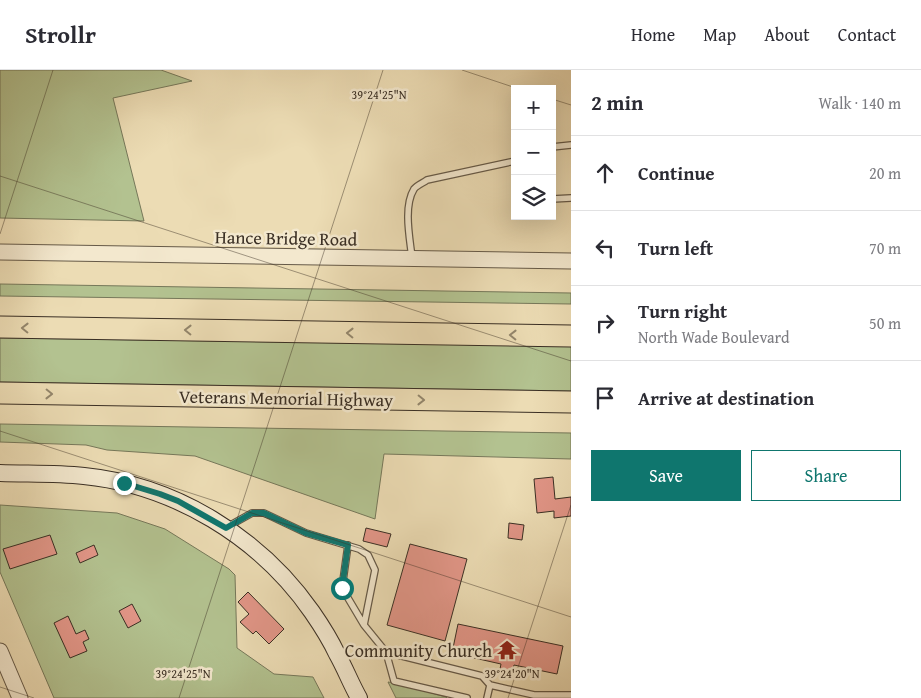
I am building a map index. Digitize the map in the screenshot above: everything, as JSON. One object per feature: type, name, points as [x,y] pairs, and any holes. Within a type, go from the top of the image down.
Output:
[{"type":"highway","points":[[0,327],[566,336]]},
{"type":"highway","name":"Veterans Memorial Highway","points":[[0,393],[564,402]]},
{"type":"main road","points":[[0,473],[82,476],[124,483],[178,501],[226,528],[264,557],[288,582],[310,610],[337,653],[359,698]]},
{"type":"street","name":"Hance Bridge Road","points":[[0,252],[571,261]]},
{"type":"street","points":[[0,651],[20,698]]},
{"type":"lane","points":[[556,146],[571,144]]},
{"type":"lane","points":[[412,258],[408,226],[412,195],[416,187],[427,180],[511,162]]},
{"type":"lane","points":[[556,199],[571,198]]},
{"type":"lane","points":[[226,528],[252,513],[264,513],[306,533],[348,545],[368,555],[375,570],[364,625]]},
{"type":"lane","points":[[348,545],[342,588],[364,625],[386,652],[394,681],[467,698]]},
{"type":"lane","points":[[386,652],[482,676],[490,685],[534,695],[571,695]]},
{"type":"lane","points":[[487,698],[490,685]]},
{"type":"green space","points":[[0,70],[161,70],[192,81],[113,98],[144,221],[0,218]]},
{"type":"green space","points":[[0,284],[571,293],[571,304],[0,296]]},
{"type":"green space","points":[[0,338],[571,346],[571,391],[0,382]]},
{"type":"green space","points":[[0,424],[571,433],[571,459],[384,454],[375,519],[195,456],[107,450],[86,445],[0,442]]},
{"type":"green space","points":[[0,505],[117,513],[165,529],[229,569],[235,575],[237,648],[274,674],[313,677],[324,698],[54,698],[0,572]]},
{"type":"green space","points":[[388,682],[396,683],[447,698],[396,698]]},
{"type":"building","points":[[553,477],[555,499],[571,497],[571,516],[554,518],[554,511],[537,513],[534,479]]},
{"type":"building","points":[[509,523],[524,525],[522,540],[508,538]]},
{"type":"building","points":[[366,528],[391,534],[387,547],[363,541]]},
{"type":"building","points":[[50,535],[57,554],[10,569],[3,549]]},
{"type":"building","points":[[410,544],[467,559],[445,641],[387,625]]},
{"type":"building","points":[[94,545],[98,555],[80,563],[76,553]]},
{"type":"building","points":[[248,592],[284,629],[269,644],[256,631],[253,634],[240,622],[249,614],[238,602]]},
{"type":"building","points":[[132,604],[141,621],[128,628],[119,611]]},
{"type":"building","points":[[68,616],[76,634],[85,630],[89,639],[83,642],[87,651],[70,658],[54,623]]},
{"type":"building","name":"Community Church","points":[[458,624],[563,646],[557,674],[514,665],[511,677],[499,674],[501,664],[452,653]]},
{"type":"place","name":"Community Church","points":[[507,650]]},
{"type":"route","points":[[124,483],[178,501],[226,528],[252,513],[264,513],[306,533],[348,545],[342,588]]}]
